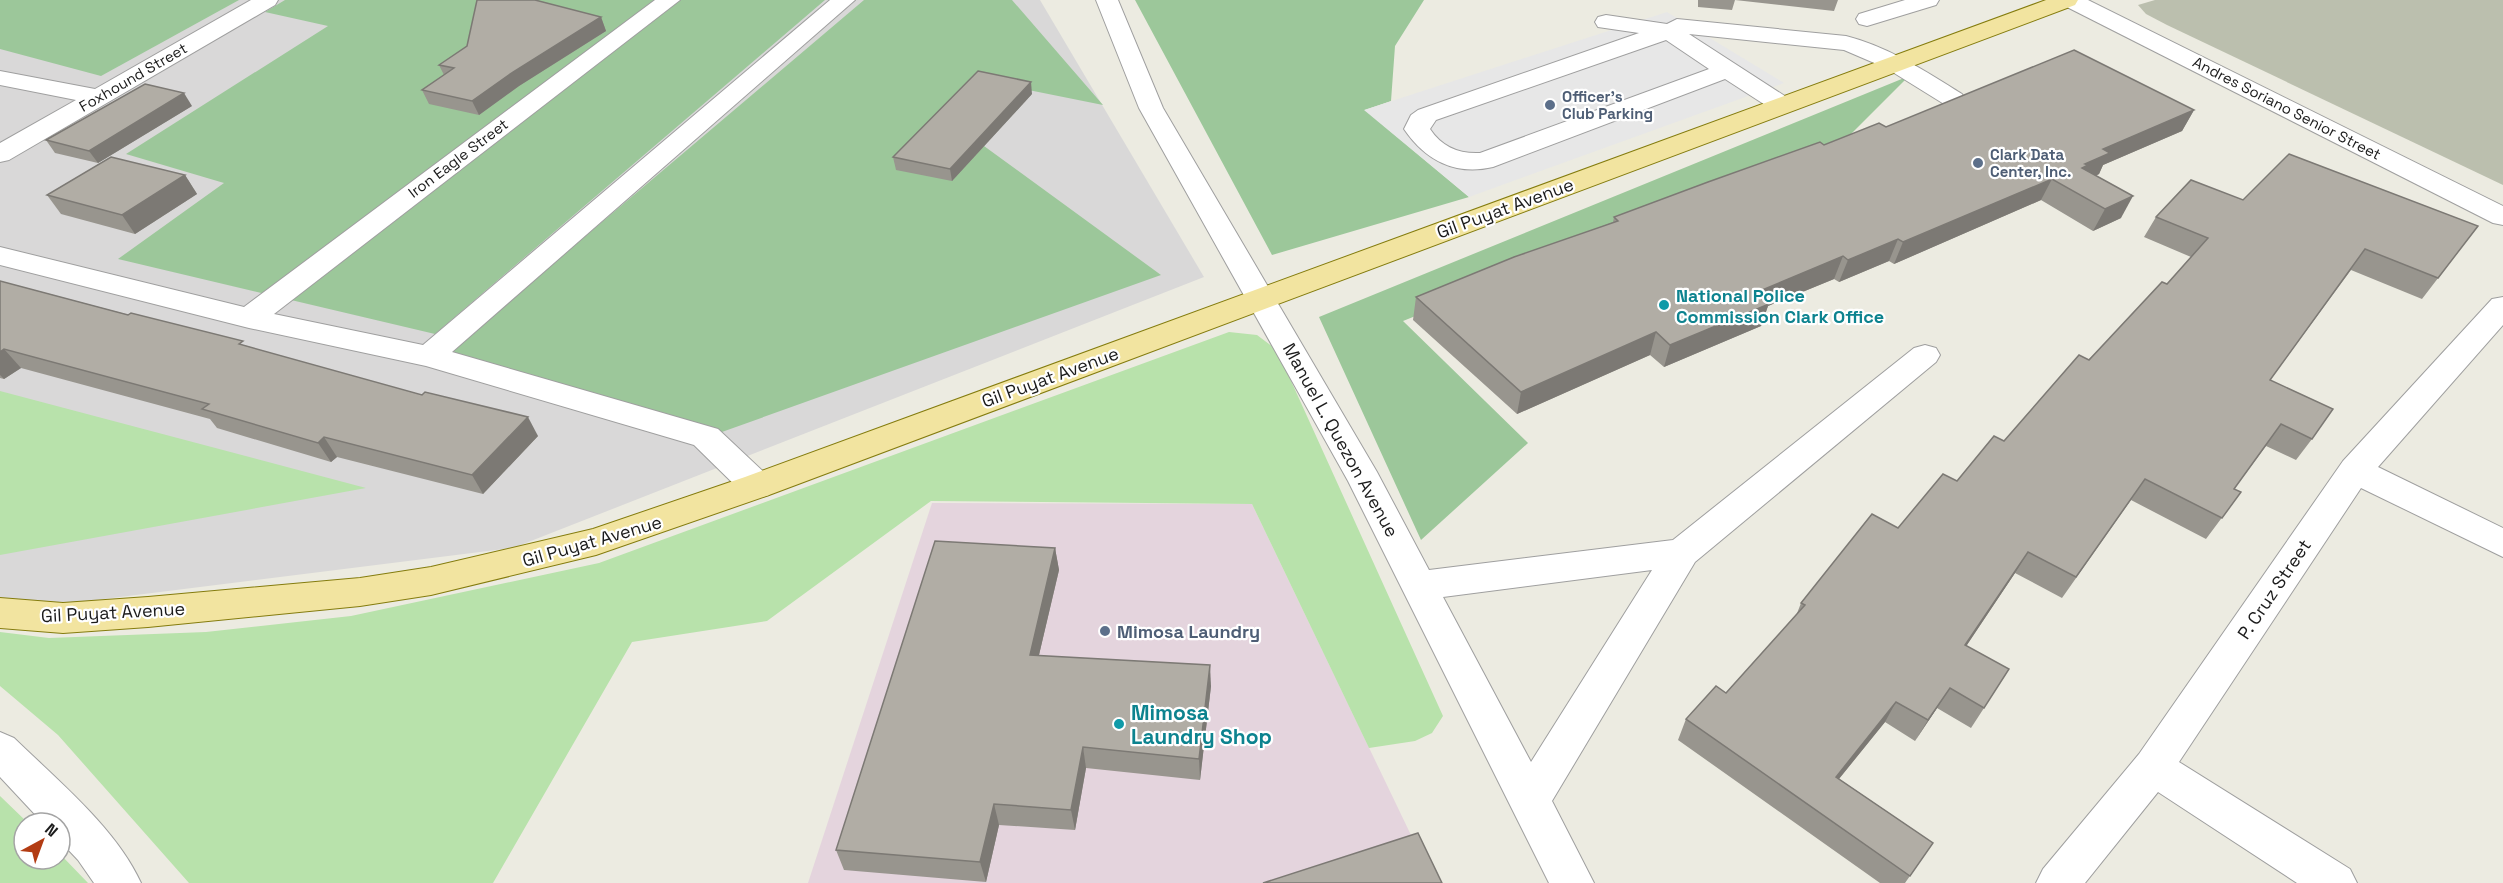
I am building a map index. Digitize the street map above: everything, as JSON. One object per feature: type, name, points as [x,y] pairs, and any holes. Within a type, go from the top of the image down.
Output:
[{"type":"main road","name":"Gil Puyat Avenue","points":[[0,613],[63,618],[360,592],[431,581],[596,542],[757,486],[2069,0]]},
{"type":"street","name":"Foxhound Street","points":[[0,154],[267,0]]},
{"type":"street","name":"Iron Eagle Street","points":[[249,318],[669,0]]},
{"type":"street","points":[[429,356],[844,0]]},
{"type":"street","name":"Manuel L. Quezon Avenue","points":[[1107,0],[1151,108],[1365,481],[1572,883]]},
{"type":"street","points":[[1606,11],[1673,28],[1858,23],[1928,0]]},
{"type":"street","name":"Andres Soriano Senior Street","points":[[2069,0],[2503,217]]},
{"type":"street","points":[[1606,11],[1620,49]]},
{"type":"street","points":[[1858,23],[1863,48],[1894,63],[1953,99]]},
{"type":"street","points":[[1673,28],[1620,49],[1427,115],[1420,120],[1417,129],[1435,153],[1468,163],[1484,161],[1727,70]]},
{"type":"street","points":[[1673,28],[1727,70],[1782,105]]},
{"type":"street","points":[[5,83],[98,97]]},
{"type":"street","points":[[0,256],[62,269],[249,318],[429,356],[706,437],[713,441],[757,486]]},
{"type":"street","name":"P. Cruz Street","points":[[2058,883],[2153,767],[2355,470],[2503,306]]},
{"type":"street","points":[[1529,801],[1682,552],[1925,355]]},
{"type":"street","points":[[2355,470],[2503,544]]},
{"type":"street","points":[[1419,586],[1682,552]]},
{"type":"street","points":[[0,750],[93,846],[119,883]]},
{"type":"street","points":[[2153,767],[2335,883]]},
{"type":"shaded area","points":[[0,0],[1040,0],[1204,277],[513,548],[0,612]]},
{"type":"shaded area","points":[[2155,0],[2503,0],[2503,185],[2167,25],[2146,14],[2138,5]]},
{"type":"shaded area","name":"Officer's Club Parking","points":[[1667,12],[1784,83],[1469,197],[1364,110]]},
{"type":"shaded area","points":[[932,503],[1252,504],[1434,883],[808,883]]},
{"type":"green space","points":[[0,0],[239,0],[101,76],[0,49]]},
{"type":"green space","points":[[285,0],[825,0],[435,334],[118,259],[224,183],[126,154],[328,26],[265,12]]},
{"type":"green space","points":[[864,0],[1012,0],[1103,105],[974,79],[984,146],[1161,275],[691,443],[432,366]]},
{"type":"green space","points":[[1135,0],[1424,0],[1395,46],[1391,101],[1365,110],[1469,197],[1272,255]]},
{"type":"green space","points":[[1909,76],[1838,147],[1403,321],[1528,443],[1421,540],[1319,317]]},
{"type":"green space","points":[[1229,332],[1257,335],[1277,350],[1443,716],[1432,733],[1415,741],[1369,748],[1252,504],[931,501],[767,621],[632,642],[493,883],[189,883],[58,735],[0,686],[0,632],[49,638],[206,632],[351,616],[599,563]]},
{"type":"green space","points":[[0,391],[366,488],[0,555]]},
{"type":"green space","points":[[0,796],[16,811],[12,811],[12,871],[72,871],[72,866],[88,883],[0,883]]},
{"type":"building","points":[[477,0],[535,0],[601,17],[513,72],[472,101],[422,90],[454,68],[439,65],[467,46]]},
{"type":"building","points":[[2074,50],[2194,110],[2103,149],[2110,153],[2085,164],[2088,165],[2082,168],[2133,196],[2105,209],[2052,179],[1903,242],[1898,239],[1848,260],[1843,256],[1755,293],[1769,304],[1670,345],[1656,332],[1521,392],[1416,297],[1514,257],[1618,221],[1614,217],[1708,182],[1820,142],[1824,145],[1879,123],[1886,127]]},
{"type":"building","points":[[978,71],[1031,82],[950,169],[893,157]]},
{"type":"building","points":[[145,84],[184,93],[89,151],[46,140]]},
{"type":"building","points":[[2289,154],[2478,226],[2438,278],[2365,249],[2270,380],[2333,409],[2312,439],[2281,424],[2234,489],[2241,492],[2222,518],[2145,479],[2076,577],[2028,552],[1965,645],[2009,669],[1984,708],[1950,688],[1928,720],[1896,702],[1836,777],[1933,843],[1910,876],[1686,719],[1716,686],[1726,693],[1805,605],[1801,603],[1872,514],[1898,528],[1943,474],[1957,481],[1994,436],[2004,441],[2079,355],[2089,360],[2162,282],[2167,284],[2208,238],[2156,217],[2191,180],[2243,200]]},
{"type":"building","points":[[111,157],[185,175],[122,215],[47,195]]},
{"type":"building","points":[[0,281],[128,315],[131,313],[243,341],[239,344],[422,395],[425,392],[528,417],[472,475],[324,437],[318,443],[202,409],[209,404],[4,349],[0,352]]},
{"type":"building","points":[[935,541],[1055,548],[1030,655],[1210,665],[1199,759],[1083,747],[1071,810],[994,804],[980,862],[836,850]]},
{"type":"building","points":[[1418,833],[1442,883],[1263,883]]},
{"type":"place","name":"Officer's Club Parking","points":[[1550,105]]},
{"type":"place","name":"Clark Data Center, Inc.","points":[[1978,163]]},
{"type":"place","name":"National Police Commission Clark Office","points":[[1664,305]]},
{"type":"place","name":"Mimosa Laundry","points":[[1105,631]]},
{"type":"place","name":"Mimosa Laundry Shop","points":[[1119,724]]}]
